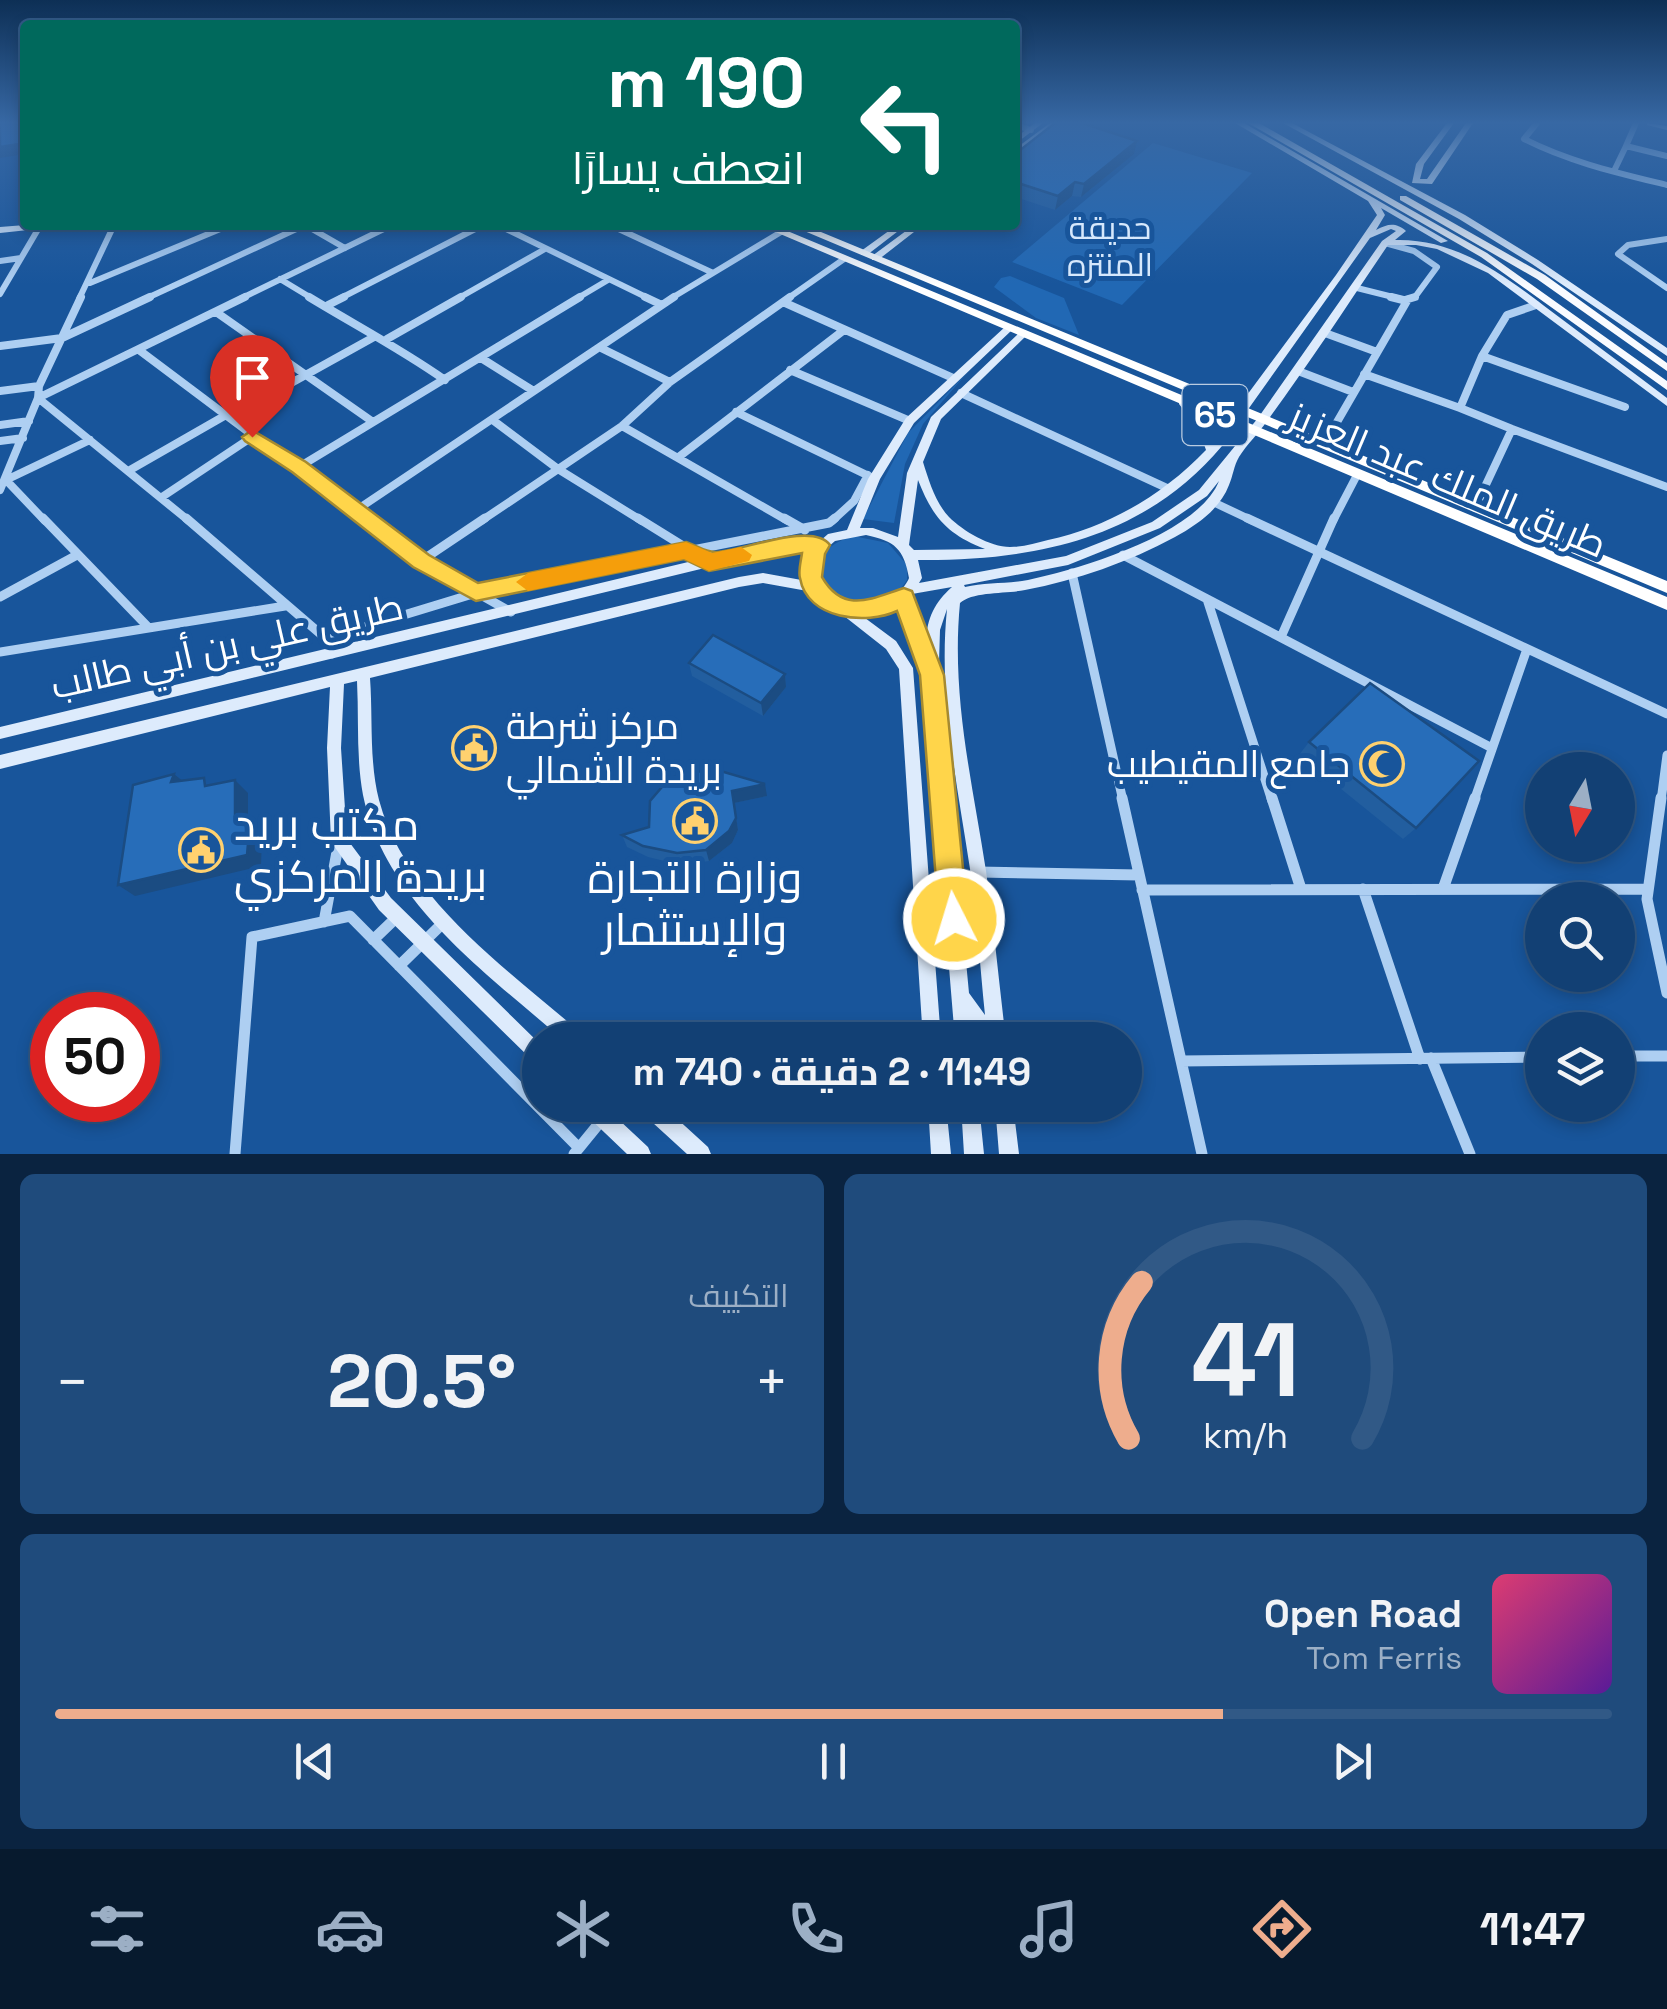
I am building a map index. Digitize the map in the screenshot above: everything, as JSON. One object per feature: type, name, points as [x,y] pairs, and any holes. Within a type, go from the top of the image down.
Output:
[{"type":"highway","name":"طريق الملك عبد العزيز","points":[[790,230],[844,259],[1183,402],[1235,416]]},
{"type":"highway","name":"طريق الملك عبد العزيز","points":[[791,230],[869,256],[1235,416],[1346,455],[1667,586]]},
{"type":"highway","name":"طريق الملك عبد العزيز","points":[[1257,425],[1358,475],[1667,604]]},
{"type":"main road","points":[[1333,177],[1490,271],[1667,399]]},
{"type":"main road","points":[[1346,177],[1484,255],[1667,386]]},
{"type":"main road","points":[[1366,177],[1541,277],[1667,368]]},
{"type":"main road","points":[[1386,177],[1535,262],[1667,353]]},
{"type":"main road","points":[[1437,177],[1434,194],[1462,217]]},
{"type":"main road","points":[[931,1022],[906,668],[891,645],[816,588],[810,565],[819,545],[832,536],[852,532],[880,534],[907,550],[1014,554],[1089,535],[1137,512],[1211,450],[1365,239],[1380,215],[1370,198]]},
{"type":"main road","points":[[994,1022],[978,872],[954,720],[950,631],[954,602],[969,590],[1004,590],[1070,567],[1156,525],[1203,493],[1298,371],[1385,243],[1402,231],[1390,226],[1365,239]]},
{"type":"main road","points":[[869,256],[897,230]]},
{"type":"main road","points":[[869,256],[910,230]]},
{"type":"main road","points":[[1385,243],[1416,240],[1436,244],[1490,271]]},
{"type":"main road","points":[[852,532],[871,477],[910,421],[1009,328]]},
{"type":"main road","points":[[932,675],[907,593],[915,572],[907,550],[917,460],[936,417],[1023,334]]},
{"type":"main road","points":[[1183,402],[1204,429],[1211,450]]},
{"type":"main road","points":[[843,608],[876,610],[907,593],[1070,567],[1152,545],[1213,502],[1232,456]]},
{"type":"main road","points":[[917,460],[927,496],[949,527],[966,539],[1014,554]]},
{"type":"main road","points":[[1156,525],[1190,520]]},
{"type":"main road","name":"طريق علي بن أبي طالب","points":[[0,733],[709,562],[789,545],[819,545]]},
{"type":"main road","points":[[962,1022],[932,675],[934,615],[940,604],[960,587],[990,577]]},
{"type":"main road","name":"طريق علي بن أبي طالب","points":[[0,762],[739,582],[763,578],[816,588]]},
{"type":"main road","points":[[363,674],[371,798],[390,852],[445,921],[556,1022]]},
{"type":"main road","points":[[337,680],[334,748],[339,841],[398,916],[522,1038]]},
{"type":"main road","points":[[960,996],[981,1022]]},
{"type":"main road","points":[[614,1122],[641,1154]]},
{"type":"main road","points":[[666,1122],[701,1154]]},
{"type":"main road","points":[[938,1122],[941,1154]]},
{"type":"main road","points":[[971,1122],[974,1154]]},
{"type":"main road","points":[[1006,1122],[1010,1154]]},
{"type":"street","points":[[1635,177],[1667,186]]},
{"type":"street","points":[[0,294],[41,230]]},
{"type":"street","points":[[0,490],[38,398],[39,386],[112,230]]},
{"type":"street","points":[[0,346],[62,338],[294,230]]},
{"type":"street","points":[[313,230],[344,248]]},
{"type":"street","points":[[38,398],[382,230]]},
{"type":"street","points":[[328,306],[473,230]]},
{"type":"street","points":[[508,230],[662,305]]},
{"type":"street","points":[[621,230],[711,272]]},
{"type":"street","points":[[355,511],[711,272],[786,230]]},
{"type":"street","points":[[90,283],[217,231]]},
{"type":"street","points":[[1667,239],[1628,246],[1618,254],[1667,288]]},
{"type":"street","points":[[1357,288],[1405,300],[1415,297],[1436,266],[1414,251],[1385,243]]},
{"type":"street","points":[[386,339],[544,249]]},
{"type":"street","points":[[0,261],[21,258]]},
{"type":"street","points":[[421,561],[622,426],[670,382],[844,259]]},
{"type":"street","points":[[280,279],[374,337],[386,339],[446,380]]},
{"type":"street","points":[[299,467],[608,280]]},
{"type":"street","points":[[1346,455],[1332,440],[1333,430],[1405,300]]},
{"type":"street","points":[[783,302],[953,378]]},
{"type":"street","points":[[1460,408],[1482,356],[1507,315],[1536,304]]},
{"type":"street","points":[[216,312],[374,422]]},
{"type":"street","points":[[680,456],[844,330]]},
{"type":"street","points":[[1325,332],[1377,352]]},
{"type":"street","points":[[130,470],[374,337]]},
{"type":"street","points":[[600,348],[670,382]]},
{"type":"street","points":[[139,350],[421,561],[511,612]]},
{"type":"street","points":[[1482,356],[1625,407]]},
{"type":"street","points":[[481,358],[532,390]]},
{"type":"street","points":[[790,370],[910,421]]},
{"type":"street","points":[[1298,371],[1352,392]]},
{"type":"street","points":[[1364,374],[1667,487]]},
{"type":"street","points":[[0,391],[39,386]]},
{"type":"street","points":[[961,392],[1169,489]]},
{"type":"street","points":[[38,398],[130,470],[326,639],[332,654]]},
{"type":"street","points":[[326,639],[476,592],[829,523],[854,501],[871,477],[736,412]]},
{"type":"street","points":[[0,425],[29,421]]},
{"type":"street","points":[[494,421],[558,469],[709,562]]},
{"type":"street","points":[[622,426],[804,530]]},
{"type":"street","points":[[1474,508],[1512,429]]},
{"type":"street","points":[[162,497],[252,437]]},
{"type":"street","points":[[0,441],[23,438]]},
{"type":"street","points":[[6,480],[90,440]]},
{"type":"street","points":[[1280,637],[1318,551],[1358,475]]},
{"type":"street","points":[[6,480],[149,628]]},
{"type":"street","points":[[1213,502],[1667,714]]},
{"type":"street","points":[[0,598],[77,555]]},
{"type":"street","points":[[1123,555],[1492,748]]},
{"type":"street","points":[[1070,567],[1202,1154]]},
{"type":"street","points":[[1207,599],[1301,889]]},
{"type":"street","points":[[0,652],[285,606]]},
{"type":"street","points":[[1443,889],[1526,649]]},
{"type":"street","points":[[1667,755],[1647,899],[1667,993]]},
{"type":"street","points":[[324,922],[339,841]]},
{"type":"street","points":[[978,872],[1139,874]]},
{"type":"street","points":[[1142,890],[1648,888]]},
{"type":"street","points":[[1362,889],[1426,1058],[1470,1154]]},
{"type":"street","points":[[236,1154],[252,938],[350,916],[577,1151],[595,1122]]},
{"type":"street","points":[[373,940],[398,916]]},
{"type":"street","points":[[399,966],[445,921]]},
{"type":"street","points":[[1635,1056],[1667,1056]]},
{"type":"street","points":[[1181,1061],[1525,1057]]},
{"type":"green space","name":"حديقة المنتزه","points":[[1113,177],[1248,177],[1122,305],[1012,262]]},
{"type":"green space","points":[[1010,276],[1064,298],[1079,335],[1036,318],[994,287],[1001,278]]},
{"type":"green space","points":[[967,373],[923,424],[905,464],[894,523],[863,519],[908,433]]},
{"type":"green space","points":[[853,536],[888,543],[907,565],[907,580],[888,599],[864,605],[852,603],[818,583],[825,552]]},
{"type":"building","points":[[1020,177],[1093,177],[1084,184],[1075,182],[1058,196],[1020,184]]},
{"type":"building","points":[[713,635],[785,674],[761,703],[689,663]]},
{"type":"building","name":"جامع المقيطيب","points":[[1370,683],[1479,761],[1416,828],[1309,742]]},
{"type":"building","name":"وزارة التجارة والإستثمار","points":[[717,770],[765,784],[732,791],[736,818],[729,831],[706,850],[677,853],[643,846],[622,835],[649,827],[650,801],[668,780],[682,773]]},
{"type":"building","name":"مكتب بريد بريدة المركزي","points":[[174,774],[171,782],[204,778],[205,786],[235,780],[235,816],[250,821],[247,855],[118,885],[133,785]]},
{"type":"slow traffic","points":[[528,582],[686,550],[709,562],[741,555]]},
{"type":"place","name":"مركز شرطة بريدة الشمالي","points":[[474,748]]},
{"type":"place","name":"جامع المقيطيب","points":[[1382,764]]},
{"type":"place","name":"وزارة التجارة والإستثمار","points":[[695,821]]},
{"type":"place","name":"مكتب بريد بريدة المركزي","points":[[201,850]]},
{"type":"route","points":[[252,437],[299,467],[421,561],[476,592],[686,550],[709,562],[789,545],[819,545],[810,565],[810,577],[822,596],[832,603],[860,611],[876,610],[904,597],[932,675],[954,919]]}]
